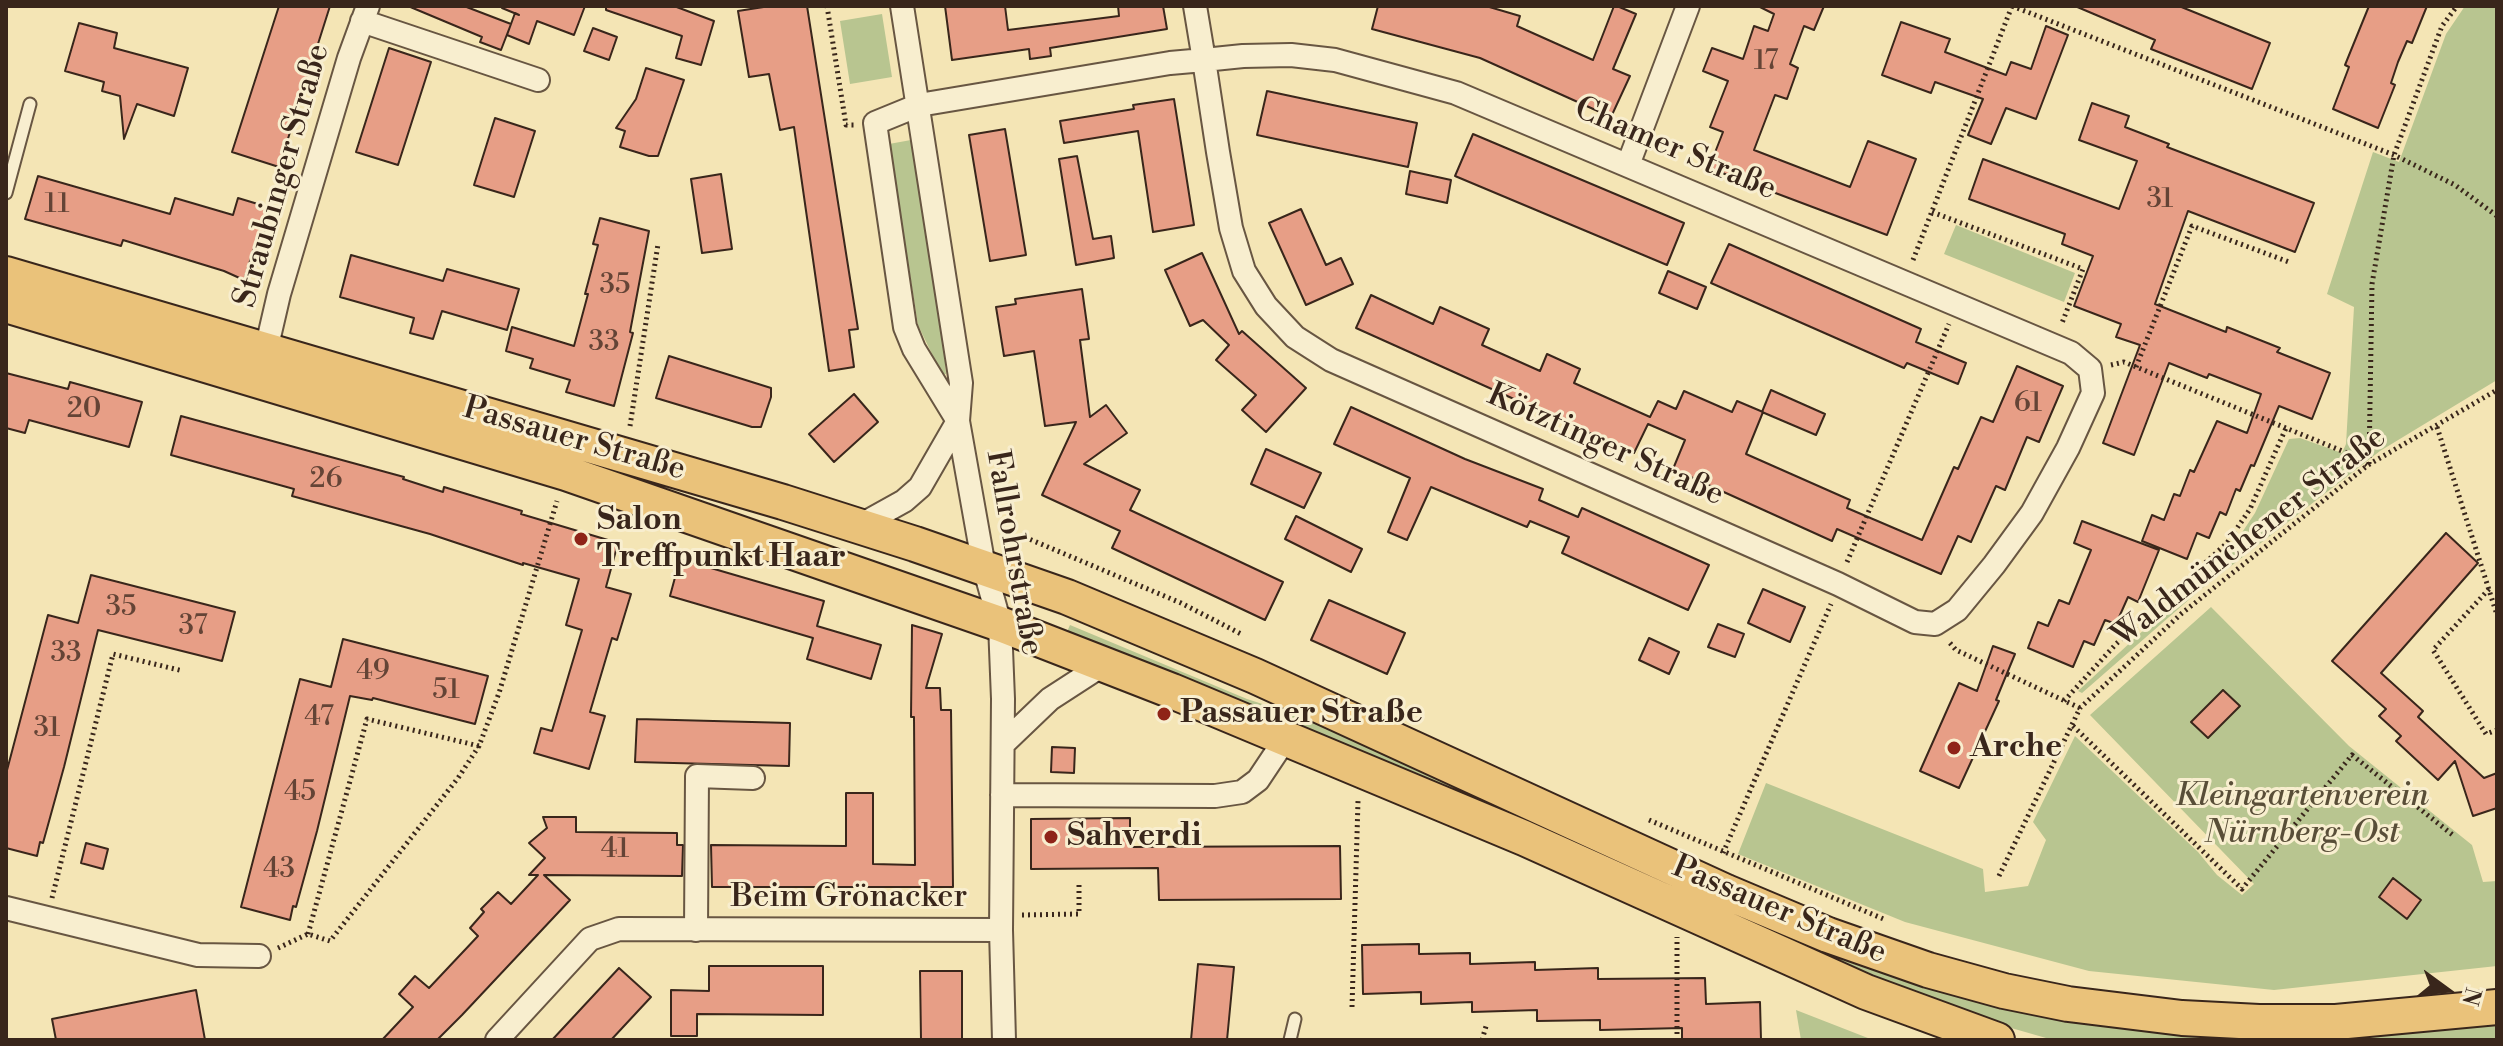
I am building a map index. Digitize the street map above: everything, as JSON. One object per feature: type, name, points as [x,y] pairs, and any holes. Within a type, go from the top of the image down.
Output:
[{"type":"main road","name":"Passauer Straße","points":[[6,274],[859,526],[1067,597],[1191,647],[1793,921],[1863,949],[1940,974],[2068,1004],[2195,1019],[2336,1022],[2497,1007]]},
{"type":"main road","name":"Passauer Straße","points":[[6,305],[566,473],[1000,624],[1286,738],[1524,838],[1866,992],[1997,1040]]},
{"type":"street","name":"Fallrohrstraße","points":[[902,6],[961,383],[958,421],[984,567],[1000,624],[1004,1040]]},
{"type":"street","name":"Kötztinger Straße","points":[[1195,6],[1231,228],[1244,271],[1266,306],[1295,337],[1331,360],[1838,584],[1915,622],[1935,624]]},
{"type":"street","points":[[1628,165],[1688,6]]},
{"type":"street","name":"Straubinger Straße","points":[[266,350],[279,294],[365,14],[538,80]]},
{"type":"street","name":"Chamer Straße","points":[[919,105],[1204,60],[1291,55],[1335,60],[1418,81],[1483,103],[2071,353],[2090,369]]},
{"type":"street","points":[[875,123],[919,105]]},
{"type":"street","name":"Fallrohrstraße","points":[[875,123],[905,327],[914,349],[958,421]]},
{"type":"street","points":[[1935,624],[1957,610],[2032,513],[2068,448],[2093,393],[2090,369]]},
{"type":"street","name":"Fallrohrstraße","points":[[859,526],[904,501],[920,487],[958,421]]},
{"type":"street","name":"Fallrohrstraße","points":[[1003,744],[1050,699],[1104,664]]},
{"type":"street","points":[[1002,795],[1215,796],[1242,792],[1258,780],[1286,738]]},
{"type":"street","name":"Beim Grönacker","points":[[696,930],[697,776],[753,778]]},
{"type":"street","points":[[6,908],[198,955],[259,956]]},
{"type":"street","name":"Beim Grönacker","points":[[497,1040],[590,939],[619,929],[696,930],[1002,922]]},
{"type":"lane","points":[[6,193],[30,104]]},
{"type":"lane","points":[[1290,1040],[1295,1019]]},
{"type":"path","points":[[827,6],[846,125],[875,123]]},
{"type":"path","points":[[1903,283],[2012,6],[2394,155],[2455,185],[2497,216]]},
{"type":"path","points":[[2368,465],[2372,284],[2394,155],[2442,26],[2457,6]]},
{"type":"path","points":[[1932,212],[2083,269],[2054,346]]},
{"type":"path","points":[[2136,367],[2192,226],[2289,262]]},
{"type":"path","points":[[630,426],[658,244]]},
{"type":"path","points":[[2090,369],[2124,362],[2357,457],[2368,465]]},
{"type":"path","name":"Waldmünchener Straße","points":[[2080,708],[2181,614],[2368,465],[2497,390]]},
{"type":"path","points":[[2437,427],[2497,615]]},
{"type":"path","points":[[2064,701],[2116,644],[2227,543],[2250,509],[2286,428]]},
{"type":"path","points":[[259,956],[308,934],[330,941],[458,778],[479,746],[499,693],[566,473]]},
{"type":"path","points":[[1022,536],[1181,603],[1251,639]]},
{"type":"path","points":[[2489,589],[2433,650],[2486,734],[2497,730]]},
{"type":"path","points":[[1935,624],[1956,650],[2080,708],[1999,876]]},
{"type":"path","points":[[47,918],[113,654],[183,671]]},
{"type":"path","points":[[308,934],[367,719],[479,746]]},
{"type":"path","points":[[2073,726],[2242,889],[2352,755],[2454,836]]},
{"type":"path","points":[[1352,1007],[1358,800]]},
{"type":"path","points":[[1635,814],[1889,922]]},
{"type":"path","points":[[1002,922],[1079,914],[1079,881]]},
{"type":"path","points":[[1677,1040],[1679,909]]},
{"type":"path","points":[[1482,1040],[1487,1023]]},
{"type":"green space","points":[[2465,6],[2497,6],[2497,380],[2380,451],[2200,590],[2082,693],[2078,691],[2231,549],[2255,513],[2289,439],[2300,438],[2342,453],[2346,444],[2354,307],[2327,294],[2373,152],[2399,162],[2446,34]]},
{"type":"green space","points":[[882,14],[892,77],[850,84],[840,21]]},
{"type":"green space","points":[[911,140],[944,349],[946,374],[942,375],[918,325],[889,144]]},
{"type":"green space","points":[[1956,225],[2075,273],[2064,302],[1944,254]]},
{"type":"green space","name":"Kleingartenverein Nürnberg-Ost","points":[[2211,607],[2349,746],[2472,845],[2483,882],[2497,881],[2497,966],[2274,990],[2089,971],[1905,922],[1738,854],[1766,783],[1983,869],[1985,892],[2028,886],[2046,840],[2033,822],[2075,736],[2198,852],[2217,875],[2242,895],[2254,884],[2090,715]]},
{"type":"green space","points":[[1070,625],[1247,699],[1324,724],[1722,904],[1719,910],[1066,634]]},
{"type":"green space","points":[[1825,948],[1977,998],[2497,1019],[2497,1040],[2053,1040],[1973,1017],[1822,956]]},
{"type":"green space","points":[[1796,1010],[1873,1040],[1801,1040]]},
{"type":"building","points":[[279,6],[330,6],[279,167],[232,152]]},
{"type":"building","points":[[408,6],[464,6],[511,24],[501,50],[480,42],[482,37]]},
{"type":"building","points":[[502,6],[585,6],[574,35],[537,21],[529,44],[507,35],[515,13]]},
{"type":"building","points":[[606,6],[674,6],[714,21],[701,65],[676,58],[682,36],[606,10]]},
{"type":"building","points":[[770,6],[807,6],[858,329],[849,330],[854,367],[829,371],[794,127],[780,130],[769,74],[749,77],[738,11]]},
{"type":"building","points":[[945,6],[1005,6],[1008,30],[1119,16],[1118,6],[1163,6],[1167,29],[1050,48],[1051,56],[1030,59],[1029,49],[952,60]]},
{"type":"building","points":[[1378,6],[1486,6],[1520,16],[1517,26],[1593,60],[1614,6],[1617,6],[1636,14],[1613,69],[1630,76],[1611,117],[1480,58],[1372,29]]},
{"type":"building","points":[[1758,6],[1824,6],[1814,30],[1804,26],[1790,64],[1798,68],[1787,99],[1775,95],[1754,150],[1850,187],[1868,141],[1916,159],[1887,235],[1709,168],[1723,132],[1710,127],[1728,81],[1703,71],[1712,48],[1743,59],[1754,26],[1768,31],[1774,14]]},
{"type":"building","points":[[2075,6],[2179,6],[2270,43],[2252,89],[2151,49],[2155,40]]},
{"type":"building","points":[[2369,6],[2427,6],[2412,43],[2407,41],[2398,62],[2391,83],[2395,85],[2378,128],[2333,109],[2349,67],[2345,65]]},
{"type":"building","points":[[1901,22],[1950,39],[1945,52],[2006,75],[2011,62],[2031,69],[2046,26],[2068,35],[2036,119],[2006,108],[1991,144],[1968,135],[1983,99],[1935,82],[1931,93],[1882,75]]},
{"type":"building","points":[[79,23],[117,33],[114,48],[188,68],[174,116],[137,104],[124,139],[120,96],[102,91],[104,82],[65,71]]},
{"type":"building","points":[[593,28],[617,37],[609,60],[584,51]]},
{"type":"building","points":[[389,48],[431,62],[398,165],[356,152]]},
{"type":"building","points":[[646,68],[684,80],[658,156],[620,147],[625,131],[616,128],[636,99]]},
{"type":"building","points":[[1267,91],[1417,123],[1408,167],[1257,135]]},
{"type":"building","points":[[1174,99],[1194,225],[1153,232],[1138,131],[1064,143],[1060,121]]},
{"type":"building","points":[[2092,103],[2129,116],[2125,127],[2169,144],[2167,147],[2314,203],[2295,252],[2188,211],[2155,304],[2226,332],[2227,327],[2280,348],[2277,352],[2330,373],[2312,419],[2279,406],[2254,466],[2251,465],[2240,491],[2236,489],[2226,515],[2220,512],[2209,538],[2197,533],[2187,559],[2142,541],[2152,515],[2164,520],[2174,494],[2180,496],[2190,470],[2194,472],[2217,421],[2247,433],[2261,394],[2169,363],[2134,455],[2103,443],[2140,345],[2116,337],[2121,324],[2074,306],[2093,256],[2062,244],[2065,234],[1969,199],[1983,159],[2119,209],[2137,161],[2079,140]]},
{"type":"building","points":[[495,118],[535,131],[514,197],[474,185]]},
{"type":"building","points":[[1005,129],[1026,255],[990,261],[969,135]]},
{"type":"building","points":[[1473,134],[1684,223],[1667,265],[1455,176]]},
{"type":"building","points":[[1077,156],[1093,239],[1111,236],[1114,258],[1076,265],[1059,159]]},
{"type":"building","points":[[1410,171],[1451,180],[1447,203],[1406,194]]},
{"type":"building","points":[[721,174],[732,249],[702,253],[691,179]]},
{"type":"building","points":[[38,176],[170,214],[175,198],[233,215],[238,198],[271,208],[260,247],[255,245],[244,280],[123,240],[121,246],[25,219]]},
{"type":"building","points":[[1301,209],[1326,265],[1341,258],[1353,284],[1306,305],[1269,223]]},
{"type":"building","points":[[600,218],[649,231],[630,332],[633,333],[614,406],[566,392],[570,380],[530,368],[533,359],[506,351],[512,327],[574,346],[598,245],[593,244]]},
{"type":"building","points":[[1729,244],[1921,329],[1916,342],[1966,363],[1958,384],[1907,363],[1904,368],[1711,283]]},
{"type":"building","points":[[1202,253],[1239,334],[1242,331],[1306,388],[1266,432],[1242,410],[1256,395],[1216,360],[1229,345],[1203,320],[1190,326],[1165,270]]},
{"type":"building","points":[[351,255],[443,281],[447,269],[519,289],[507,330],[442,311],[433,339],[410,333],[414,318],[340,297]]},
{"type":"building","points":[[1668,271],[1706,287],[1697,309],[1659,293]]},
{"type":"building","points":[[1082,289],[1089,339],[1080,340],[1090,417],[1106,405],[1127,433],[1084,464],[1140,490],[1130,510],[1283,582],[1265,620],[1112,548],[1120,531],[1042,495],[1076,422],[1045,426],[1034,351],[1004,356],[996,307],[1016,304],[1015,299]]},
{"type":"building","points":[[1371,295],[1433,324],[1440,307],[1489,329],[1482,345],[1540,371],[1547,354],[1580,369],[1574,383],[1650,417],[1658,401],[1676,409],[1684,391],[1732,412],[1737,401],[1763,412],[1746,454],[1850,500],[1847,508],[1922,540],[1954,467],[1958,469],[1981,417],[1993,422],[2017,366],[2063,386],[2039,442],[2027,437],[2005,490],[1996,486],[1971,542],[1958,536],[1941,574],[1837,529],[1832,541],[1673,469],[1685,440],[1648,424],[1634,453],[1356,328]]},
{"type":"building","points":[[669,356],[771,388],[761,427],[656,398]]},
{"type":"building","points":[[6,373],[68,389],[70,382],[142,402],[129,447],[29,420],[25,433],[6,428]]},
{"type":"building","points":[[1771,390],[1825,414],[1816,435],[1762,412]]},
{"type":"building","points":[[854,394],[878,422],[834,462],[809,434]]},
{"type":"building","points":[[1351,407],[1465,459],[1543,489],[1539,500],[1578,517],[1582,508],[1709,565],[1688,610],[1562,553],[1569,537],[1530,521],[1527,527],[1431,487],[1407,540],[1388,532],[1410,478],[1334,444]]},
{"type":"building","points":[[181,416],[404,477],[443,492],[444,487],[618,543],[606,587],[631,594],[617,640],[612,638],[590,712],[605,716],[589,769],[534,753],[541,728],[552,731],[582,630],[566,625],[579,579],[292,496],[294,489],[171,455]]},
{"type":"building","points":[[1266,449],[1321,473],[1304,508],[1251,484]]},
{"type":"building","points":[[1296,516],[1362,549],[1351,572],[1285,539]]},
{"type":"building","points":[[2082,521],[2159,550],[2138,602],[2128,597],[2116,624],[2105,620],[2094,645],[2084,641],[2073,667],[2028,648],[2038,622],[2048,626],[2059,600],[2069,604],[2091,550],[2074,543]]},
{"type":"building","points":[[2446,533],[2478,563],[2381,673],[2423,711],[2418,717],[2484,778],[2497,773],[2497,808],[2473,816],[2455,761],[2438,780],[2396,741],[2401,736],[2379,716],[2386,709],[2332,661]]},
{"type":"building","points":[[680,559],[824,601],[817,626],[881,645],[871,679],[807,659],[813,638],[670,596]]},
{"type":"building","points":[[91,575],[235,612],[222,661],[98,630],[64,767],[37,856],[6,848],[6,774],[48,615],[78,623]]},
{"type":"building","points":[[1763,589],[1805,607],[1790,642],[1748,623]]},
{"type":"building","points":[[1329,600],[1405,633],[1387,674],[1311,640]]},
{"type":"building","points":[[1718,624],[1744,634],[1735,657],[1708,647]]},
{"type":"building","points":[[912,625],[942,634],[926,688],[940,688],[941,710],[951,710],[953,887],[712,887],[711,845],[846,846],[846,793],[873,793],[873,864],[915,865]]},
{"type":"building","points":[[1649,638],[1679,652],[1669,674],[1639,660]]},
{"type":"building","points":[[343,639],[488,676],[475,724],[373,698],[350,696],[317,831],[290,920],[241,907],[300,679],[331,687]]},
{"type":"building","name":"Arche","points":[[1993,646],[2015,654],[1996,700],[1999,701],[1959,788],[1920,771],[1959,683],[1977,691]]},
{"type":"building","points":[[2223,690],[2240,706],[2208,738],[2191,722]]},
{"type":"building","points":[[637,719],[790,723],[789,766],[635,762]]},
{"type":"building","points":[[1052,747],[1075,748],[1074,773],[1051,772]]},
{"type":"building","points":[[543,817],[576,817],[576,832],[677,833],[677,845],[683,845],[682,876],[544,875],[570,900],[462,1015],[437,1040],[382,1040],[413,1007],[399,994],[415,976],[429,988],[478,936],[470,928],[484,912],[481,909],[498,892],[511,904],[538,875],[529,875],[545,858],[529,843],[547,828]]},
{"type":"building","points":[[1130,818],[1130,847],[1340,846],[1341,899],[1159,900],[1158,868],[1031,869],[1031,819]]},
{"type":"building","points":[[86,843],[108,849],[103,869],[81,863]]},
{"type":"building","points":[[2393,878],[2421,900],[2407,919],[2379,897]]},
{"type":"building","points":[[1419,944],[1419,954],[1470,953],[1470,964],[1535,962],[1535,970],[1598,968],[1598,979],[1705,978],[1706,1004],[1760,1002],[1761,1040],[1682,1040],[1682,1028],[1600,1030],[1600,1020],[1537,1021],[1537,1010],[1472,1012],[1472,1002],[1421,1004],[1421,992],[1363,994],[1362,945]]},
{"type":"building","points":[[1198,964],[1234,967],[1227,1040],[1191,1040]]},
{"type":"building","points":[[709,966],[823,966],[823,1015],[697,1014],[697,1036],[671,1036],[671,990],[709,991]]},
{"type":"building","points":[[619,968],[651,997],[611,1040],[552,1040]]},
{"type":"building","points":[[920,971],[962,971],[962,1040],[921,1040]]},
{"type":"building","points":[[196,990],[205,1040],[56,1040],[52,1019]]},
{"type":"place","name":"Salon Treffpunkt Haar","points":[[581,539]]},
{"type":"place","name":"Passauer Straße","points":[[1164,714]]},
{"type":"place","name":"Arche","points":[[1954,748]]},
{"type":"place","name":"Sahverdi","points":[[1051,837]]}]
